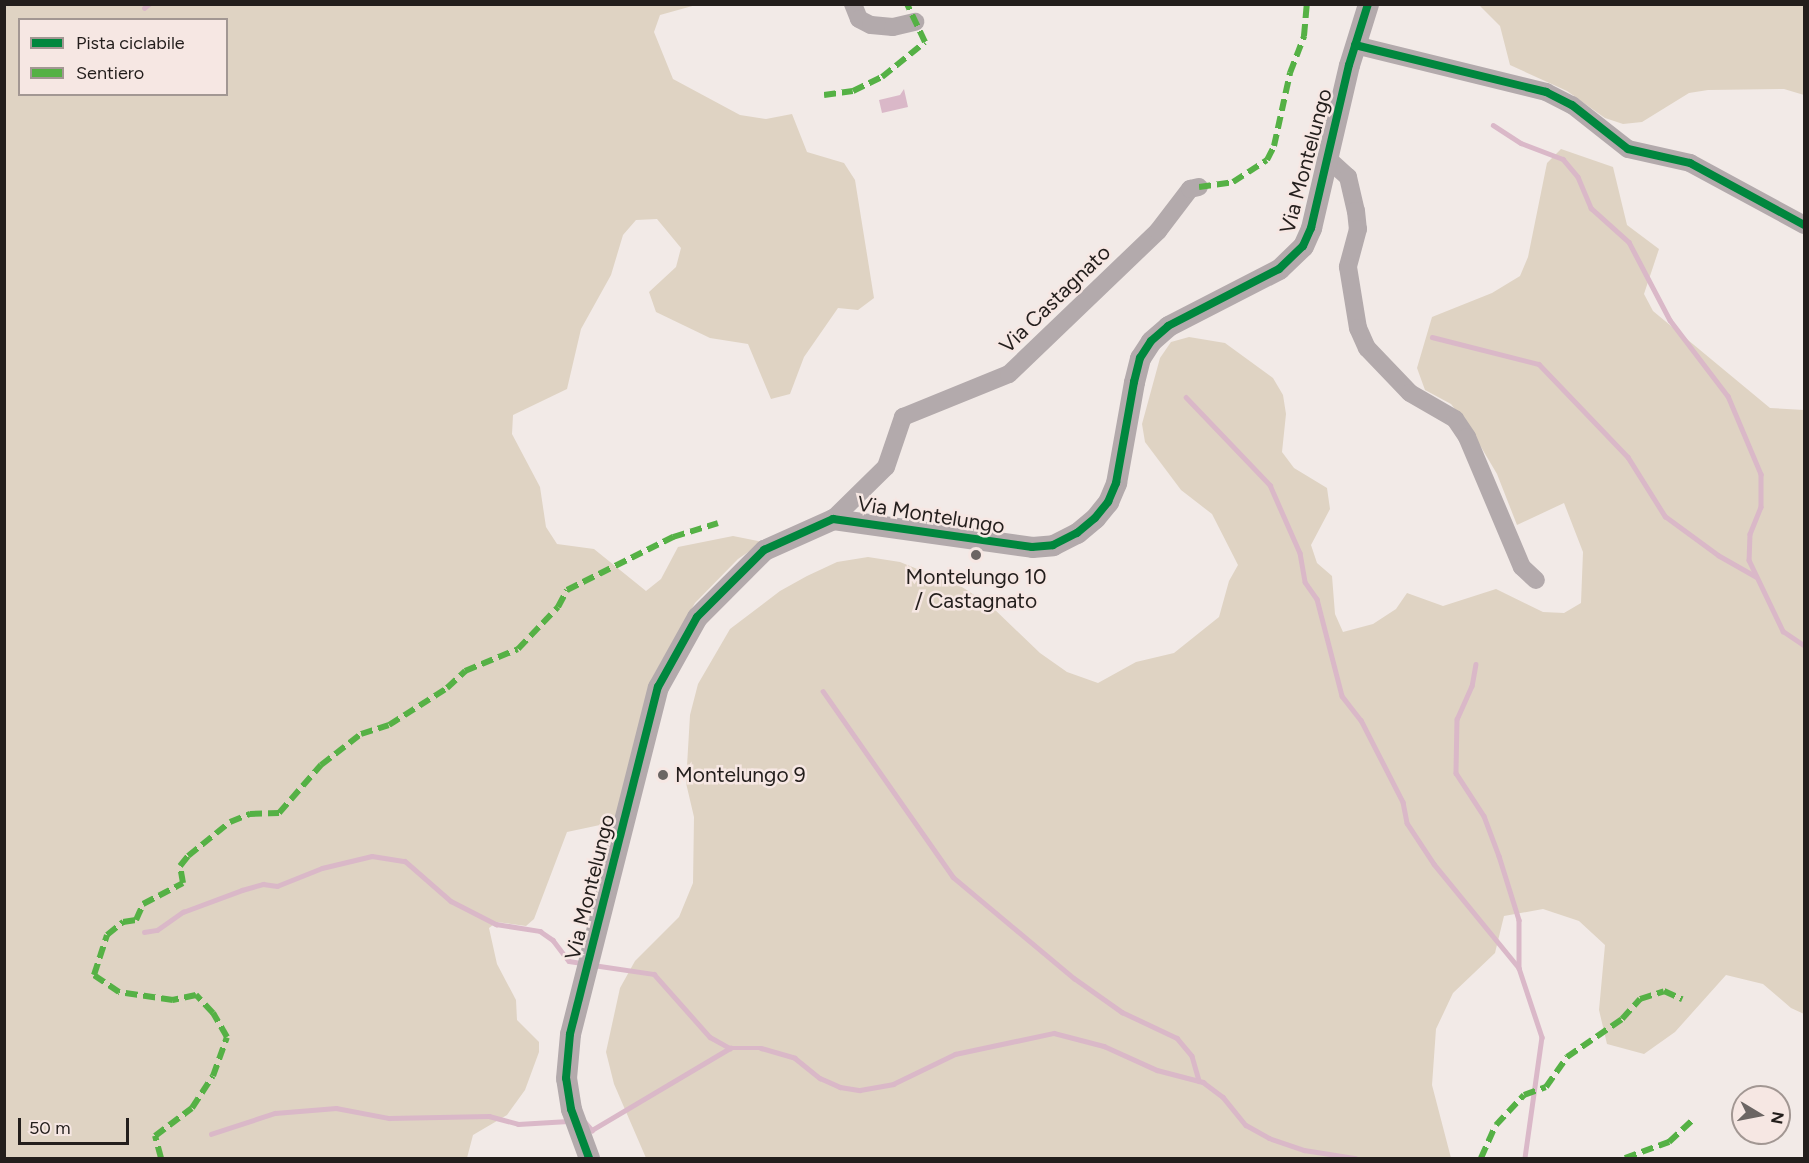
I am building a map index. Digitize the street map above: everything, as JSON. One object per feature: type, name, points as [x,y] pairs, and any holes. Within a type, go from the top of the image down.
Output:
[{"type":"street","points":[[853,4],[860,19],[871,25],[893,27],[915,22]]},
{"type":"street","name":"Via Montelungo","points":[[588,1158],[568,1088],[570,1034],[658,687],[697,616],[764,550],[833,519],[1032,547],[1053,545],[1077,533],[1095,518],[1112,492],[1140,358],[1151,341],[1168,326],[1293,260],[1311,228],[1355,45],[1368,4]]},
{"type":"street","points":[[1355,45],[1546,92],[1572,105],[1628,148],[1690,163],[1804,225]]},
{"type":"street","points":[[1328,159],[1348,177],[1356,212],[1358,229],[1349,249],[1348,267],[1358,328],[1366,348],[1410,393],[1455,418],[1467,437],[1522,567],[1536,580]]},
{"type":"street","name":"Via Castagnato","points":[[833,519],[886,467],[903,417],[1009,374],[1158,231],[1190,189],[1199,187]]},
{"type":"shaded area","points":[[5,5],[696,5],[660,15],[654,32],[673,79],[740,115],[766,119],[792,114],[807,152],[844,163],[855,180],[874,298],[858,310],[838,308],[804,357],[790,394],[771,399],[748,344],[710,338],[656,312],[649,292],[676,267],[681,248],[657,219],[636,220],[623,235],[611,275],[581,329],[567,389],[513,415],[512,434],[540,487],[546,527],[557,544],[594,549],[646,591],[661,579],[678,547],[733,536],[763,542],[738,559],[695,603],[655,673],[614,822],[567,832],[534,919],[526,926],[497,922],[489,928],[497,964],[516,1000],[517,1020],[539,1042],[539,1052],[525,1090],[507,1115],[473,1135],[467,1158],[5,1158]]},
{"type":"shaded area","points":[[1479,5],[1804,5],[1804,95],[1784,89],[1708,90],[1689,93],[1642,122],[1623,124],[1605,118],[1567,91],[1510,65],[1500,26]]},
{"type":"shaded area","points":[[904,89],[908,107],[882,113],[879,100],[900,95]]},
{"type":"shaded area","points":[[1561,149],[1613,167],[1627,225],[1659,249],[1644,294],[1653,311],[1770,408],[1804,410],[1804,1014],[1791,1008],[1763,984],[1726,975],[1675,1032],[1644,1054],[1607,1044],[1599,1010],[1605,945],[1579,921],[1543,909],[1504,916],[1495,953],[1453,993],[1436,1029],[1432,1085],[1451,1158],[646,1158],[614,1084],[606,1052],[620,988],[635,961],[679,917],[693,883],[694,817],[686,783],[690,715],[698,684],[730,629],[780,591],[807,576],[837,562],[868,557],[900,562],[962,587],[991,606],[1040,653],[1067,672],[1098,683],[1136,662],[1174,653],[1219,617],[1229,581],[1238,565],[1212,514],[1181,490],[1145,442],[1142,424],[1160,358],[1171,342],[1189,337],[1225,343],[1273,378],[1283,395],[1286,414],[1282,452],[1294,468],[1327,488],[1330,509],[1311,545],[1317,563],[1332,576],[1335,614],[1343,632],[1373,624],[1396,609],[1407,593],[1443,606],[1496,589],[1543,612],[1564,613],[1581,603],[1583,552],[1564,503],[1517,525],[1497,474],[1471,430],[1451,404],[1425,390],[1417,368],[1432,317],[1492,293],[1520,276],[1528,257],[1547,163]]},
{"type":"waterway","points":[[144,8],[149,4]]},
{"type":"waterway","points":[[1493,125],[1521,143],[1563,159],[1578,177],[1591,208],[1629,242],[1670,320],[1728,396],[1761,474],[1761,507],[1750,534],[1749,560],[1783,631],[1804,645]]},
{"type":"waterway","points":[[1432,337],[1539,364],[1628,457],[1665,516],[1718,555],[1755,576]]},
{"type":"waterway","points":[[1186,397],[1270,485],[1300,553],[1305,582],[1317,599],[1342,696],[1361,720],[1403,802],[1407,823],[1434,864],[1519,968]]},
{"type":"waterway","points":[[1476,664],[1472,686],[1457,719],[1456,773],[1484,816],[1499,856],[1519,920],[1519,968],[1542,1037],[1525,1158]]},
{"type":"waterway","points":[[823,691],[953,877],[1074,978],[1122,1012],[1177,1038],[1192,1056],[1199,1081]]},
{"type":"waterway","points":[[144,932],[157,930],[183,912],[242,890],[263,884],[277,886],[322,868],[372,856],[405,861],[451,901],[496,924],[540,931],[553,940],[569,961],[582,963]]},
{"type":"waterway","points":[[593,965],[654,974],[710,1037],[730,1048],[761,1048],[795,1058],[820,1078],[840,1087],[860,1090],[893,1084],[955,1054],[1054,1033],[1104,1046],[1157,1070],[1203,1082],[1223,1097],[1246,1125],[1269,1138],[1304,1150],[1355,1158]]},
{"type":"waterway","points":[[585,1122],[592,1130],[730,1048]]},
{"type":"waterway","points":[[211,1134],[275,1113],[336,1108],[389,1118],[489,1116],[518,1124],[568,1121]]},
{"type":"marked path","points":[[824,95],[853,91],[882,77],[925,42],[907,4]]},
{"type":"marked path","points":[[1199,187],[1233,182],[1267,160],[1274,146],[1290,73],[1304,36],[1307,4]]},
{"type":"marked path","points":[[161,1158],[155,1136],[192,1108],[213,1076],[227,1037],[213,1013],[196,995],[173,1000],[119,992],[94,975],[107,935],[123,922],[136,920],[143,904],[183,883],[180,866],[188,856],[230,822],[250,814],[279,813],[321,765],[361,734],[389,725],[447,688],[465,671],[518,649],[558,607],[567,590],[673,537],[718,523]]},
{"type":"marked path","points":[[1481,1158],[1496,1125],[1524,1095],[1546,1087],[1567,1057],[1622,1019],[1640,999],[1664,991],[1682,999]]},
{"type":"marked path","points":[[1625,1158],[1669,1142],[1693,1120]]},
{"type":"cycle path","points":[[589,1158],[571,1109],[566,1078],[570,1034],[658,687],[697,617],[764,550],[833,519],[1032,547],[1053,545],[1077,533],[1095,518],[1108,502],[1116,483],[1134,382],[1140,358],[1151,341],[1168,326],[1279,269],[1303,246],[1311,228],[1349,65],[1368,4]]},
{"type":"cycle path","points":[[1355,45],[1546,92],[1572,105],[1628,149],[1690,163],[1804,225]]},
{"type":"place","name":"Montelungo 10 / Castagnato","points":[[976,555]]},
{"type":"place","name":"Montelungo 9","points":[[663,775]]}]
